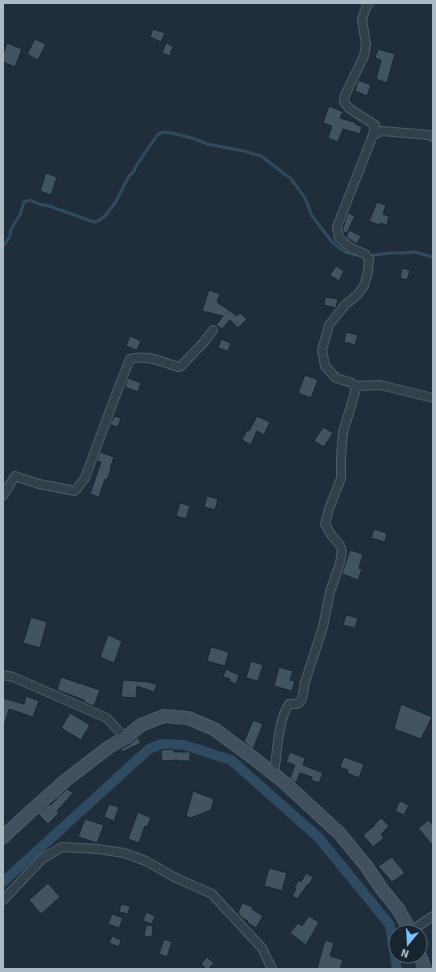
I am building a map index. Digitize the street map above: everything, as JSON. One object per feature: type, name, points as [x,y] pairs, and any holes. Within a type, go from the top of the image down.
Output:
[{"type":"main road","points":[[3,837],[66,780],[108,747],[125,738],[141,725],[164,716],[188,718],[214,730],[252,757],[297,794],[340,834],[367,867],[381,888],[398,909],[406,924]]},
{"type":"street","points":[[274,774],[279,736],[285,710],[289,704],[299,703],[302,699],[305,682],[323,626],[330,592],[340,563],[342,551],[340,545],[332,536],[325,524],[341,478],[343,432],[356,388],[352,383],[336,378],[325,366],[322,350],[328,325],[364,286],[368,272],[367,256],[351,248],[339,238],[337,227],[373,135],[375,126],[350,109],[344,102],[345,96],[364,56],[366,45],[362,19],[369,3]]},
{"type":"street","points":[[373,135],[382,131],[429,135],[433,137]]},
{"type":"street","points":[[3,496],[15,476],[39,484],[75,491],[85,478],[130,359],[137,357],[153,358],[178,367],[182,366],[213,330]]},
{"type":"street","points":[[354,386],[380,385],[433,398]]},
{"type":"street","points":[[3,675],[19,680],[107,718],[125,738]]},
{"type":"street","points":[[3,900],[42,859],[62,847],[98,849],[124,853],[146,861],[174,877],[212,894],[262,948],[272,969]]},
{"type":"street","points":[[422,924],[433,916]]},
{"type":"building","points":[[153,29],[165,33],[161,42],[150,37]]},
{"type":"building","points":[[35,39],[46,44],[38,60],[27,54]]},
{"type":"building","points":[[7,43],[22,49],[15,67],[3,62],[3,54]]},
{"type":"building","points":[[166,43],[173,46],[170,56],[162,53]]},
{"type":"building","points":[[378,49],[395,54],[387,83],[376,79],[381,60],[375,58]]},
{"type":"building","points":[[358,80],[371,85],[367,96],[355,91]]},
{"type":"building","points":[[329,106],[343,112],[340,118],[356,123],[355,124],[362,127],[360,134],[343,129],[338,142],[328,138],[332,126],[323,123]]},
{"type":"building","points":[[46,173],[57,177],[51,195],[40,191]]},
{"type":"building","points":[[377,202],[386,205],[383,214],[389,216],[387,225],[380,223],[379,225],[369,221]]},
{"type":"building","points":[[348,213],[355,216],[347,233],[343,232],[343,228]]},
{"type":"building","points":[[349,230],[361,236],[357,244],[346,237]]},
{"type":"building","points":[[336,266],[344,271],[339,281],[330,275]]},
{"type":"building","points":[[402,268],[410,270],[407,280],[400,278]]},
{"type":"building","points":[[209,290],[220,294],[217,302],[237,316],[240,313],[247,319],[238,328],[230,320],[222,329],[216,325],[223,316],[202,311]]},
{"type":"building","points":[[325,297],[338,299],[336,308],[324,305]]},
{"type":"building","points":[[346,332],[358,335],[355,345],[344,342]]},
{"type":"building","points":[[130,336],[141,341],[137,350],[126,346]]},
{"type":"building","points":[[221,339],[231,343],[228,351],[218,348]]},
{"type":"building","points":[[305,375],[318,380],[311,398],[298,393]]},
{"type":"building","points":[[128,378],[141,383],[138,392],[125,387]]},
{"type":"building","points":[[114,416],[121,418],[118,427],[110,425]]},
{"type":"building","points":[[257,416],[270,422],[264,435],[257,431],[251,445],[242,440]]},
{"type":"building","points":[[323,427],[333,433],[324,447],[314,441]]},
{"type":"building","points":[[100,452],[114,457],[107,480],[105,479],[99,497],[90,494],[101,462],[97,461]]},
{"type":"building","points":[[207,496],[218,499],[215,510],[204,507]]},
{"type":"building","points":[[180,503],[190,506],[186,519],[176,516]]},
{"type":"building","points":[[374,529],[387,533],[385,542],[371,538]]},
{"type":"building","points":[[350,550],[363,554],[359,568],[362,569],[358,580],[342,574]]},
{"type":"building","points":[[346,615],[358,618],[355,628],[343,625]]},
{"type":"building","points":[[31,617],[47,622],[40,648],[23,643]]},
{"type":"building","points":[[108,635],[122,641],[114,663],[100,657]]},
{"type":"building","points":[[211,647],[229,652],[225,666],[207,661]]},
{"type":"building","points":[[251,661],[263,665],[258,681],[246,678]]},
{"type":"building","points":[[279,667],[293,671],[290,680],[295,681],[292,691],[274,686]]},
{"type":"building","points":[[226,669],[239,675],[236,684],[229,681],[230,679],[223,677]]},
{"type":"building","points":[[61,677],[100,690],[94,706],[84,702],[84,700],[57,690]]},
{"type":"building","points":[[123,680],[149,682],[157,685],[154,692],[137,686],[136,698],[121,697]]},
{"type":"building","points":[[26,696],[39,701],[33,717],[9,709],[5,723],[3,723],[3,698],[24,704]]},
{"type":"building","points":[[401,704],[432,717],[421,739],[394,729]]},
{"type":"building","points":[[70,713],[90,725],[81,740],[61,728]]},
{"type":"building","points":[[253,720],[263,724],[253,749],[244,742]]},
{"type":"building","points":[[138,737],[141,743],[122,752],[121,749]]},
{"type":"building","points":[[173,749],[174,752],[190,752],[190,761],[162,761],[161,750]]},
{"type":"building","points":[[290,752],[305,758],[303,765],[323,773],[319,783],[311,780],[312,777],[300,773],[296,783],[290,778],[295,765],[286,762]]},
{"type":"building","points":[[344,757],[364,764],[359,778],[347,773],[348,770],[340,767]]},
{"type":"building","points":[[67,789],[73,793],[57,811],[59,813],[48,824],[38,814],[50,804],[51,805]]},
{"type":"building","points":[[193,791],[214,799],[211,810],[191,818],[186,816]]},
{"type":"building","points":[[400,801],[409,805],[404,815],[395,811]]},
{"type":"building","points":[[109,804],[119,807],[114,821],[104,817]]},
{"type":"building","points":[[138,812],[151,818],[147,827],[145,826],[139,843],[128,839]]},
{"type":"building","points":[[381,818],[389,826],[381,834],[384,838],[373,847],[363,835]]},
{"type":"building","points":[[85,819],[104,825],[97,843],[78,837]]},
{"type":"building","points":[[429,820],[433,826],[433,846],[418,828]]},
{"type":"building","points":[[392,857],[405,873],[392,882],[378,866]]},
{"type":"building","points":[[269,868],[287,873],[282,891],[264,886]]},
{"type":"building","points":[[306,873],[313,877],[309,885],[308,884],[297,899],[292,896],[296,889],[294,888],[299,880],[301,882]]},
{"type":"building","points":[[48,883],[60,897],[41,914],[29,900]]},
{"type":"building","points":[[242,903],[253,907],[252,909],[263,916],[256,928],[242,918],[238,913]]},
{"type":"building","points":[[121,904],[130,906],[128,914],[119,912]]},
{"type":"building","points":[[146,912],[155,916],[152,924],[143,921]]},
{"type":"building","points":[[112,914],[123,918],[119,928],[108,924]]},
{"type":"building","points":[[309,916],[319,922],[306,945],[290,933],[298,923],[302,926]]},
{"type":"building","points":[[146,925],[153,926],[152,937],[144,936]]},
{"type":"building","points":[[112,936],[121,940],[119,947],[109,943]]},
{"type":"building","points":[[164,939],[172,942],[167,957],[159,954]]},
{"type":"building","points":[[325,940],[334,943],[330,956],[343,960],[340,969],[317,969]]},
{"type":"building","points":[[207,957],[214,963],[206,969],[201,964]]},
{"type":"waterway","points":[[3,247],[10,236],[11,229],[20,215],[24,202],[30,200],[94,222],[100,220],[115,203],[129,176],[134,171],[158,134],[163,132],[261,156],[290,178],[295,184],[305,198],[312,216],[332,242],[345,252],[360,255]]},
{"type":"waterway","points":[[368,256],[414,252],[433,257]]},
{"type":"waterway","points":[[3,882],[149,749],[162,744],[184,745],[231,760],[318,837],[390,925],[397,969]]}]
